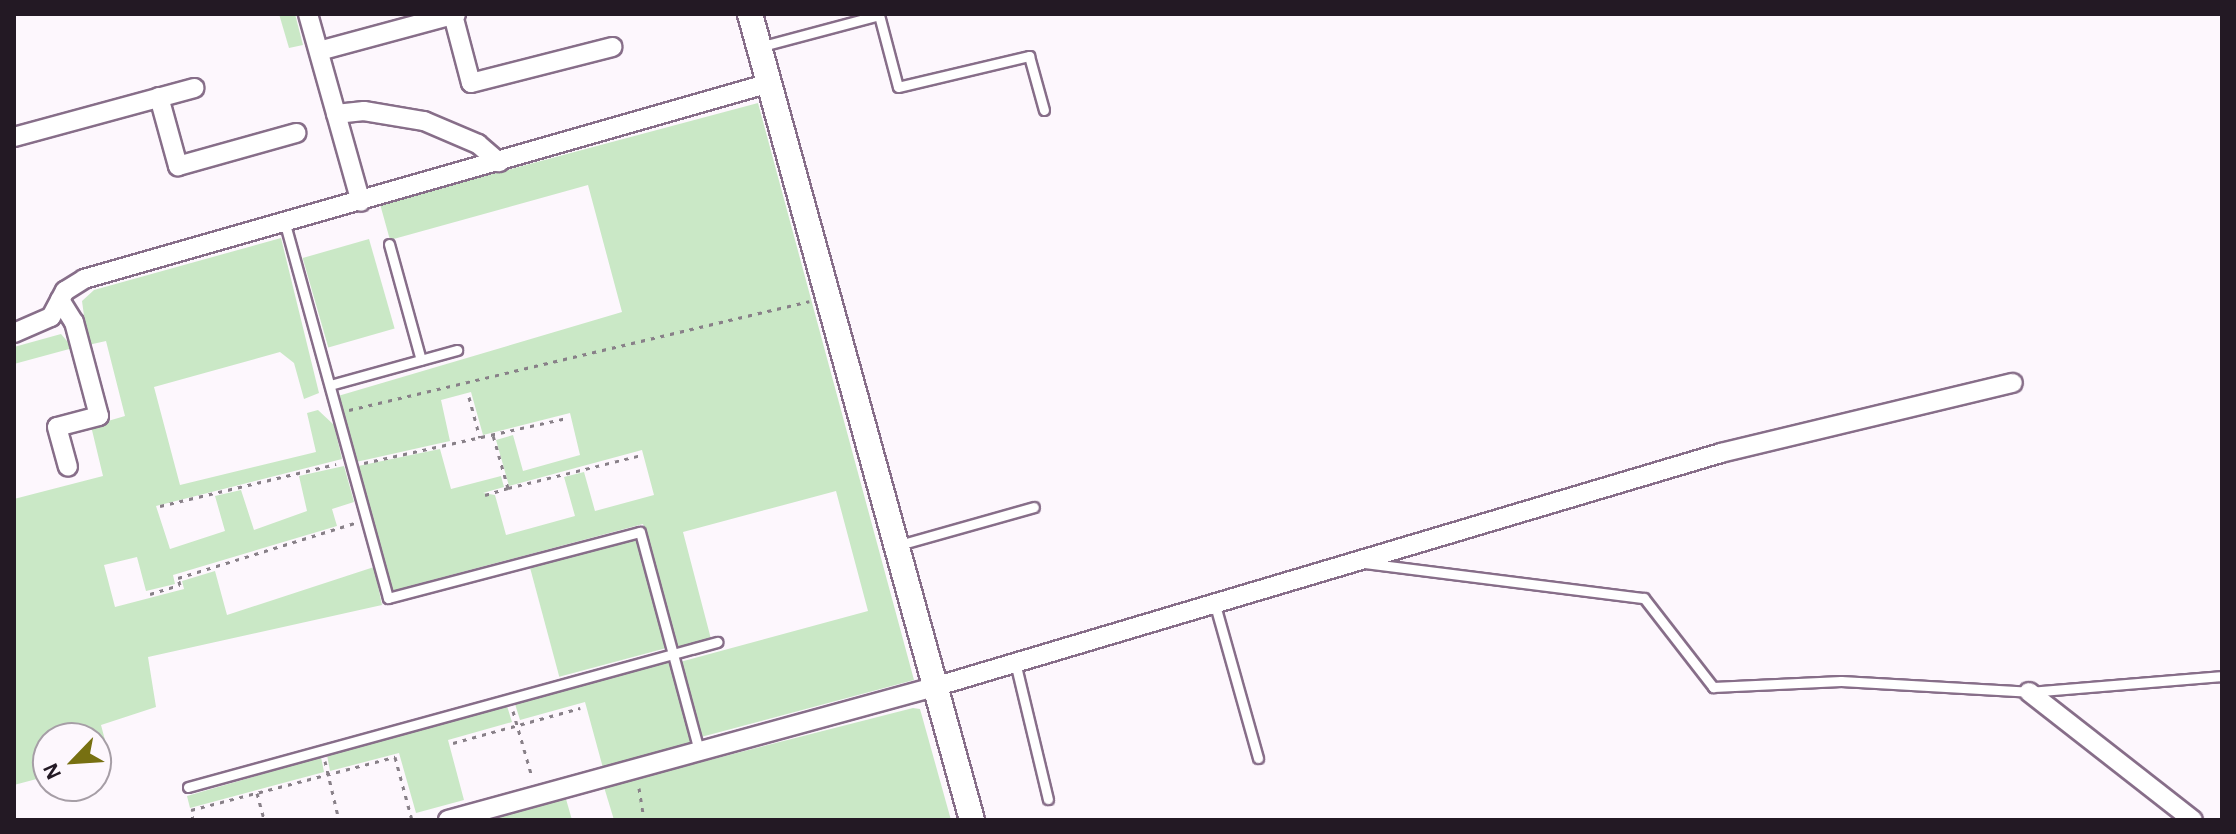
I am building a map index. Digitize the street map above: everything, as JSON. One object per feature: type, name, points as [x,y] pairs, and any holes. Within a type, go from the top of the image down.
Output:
[{"type":"street","points":[[308,14],[361,202]]},
{"type":"street","points":[[319,51],[454,14],[471,83],[612,47]]},
{"type":"street","points":[[750,14],[972,820]]},
{"type":"street","points":[[14,333],[51,317],[60,300],[84,279],[770,83]]},
{"type":"street","points":[[14,137],[194,88]]},
{"type":"street","points":[[159,97],[178,166],[296,133]]},
{"type":"street","points":[[336,114],[364,111],[424,121],[478,144],[499,162]]},
{"type":"street","points":[[60,300],[74,322],[99,416],[57,427],[68,467]]},
{"type":"street","points":[[448,820],[934,687],[1721,453],[2013,383]]},
{"type":"street","points":[[2029,692],[2193,820]]},
{"type":"lane","points":[[759,47],[879,15],[898,87],[1029,56],[1044,110]]},
{"type":"lane","points":[[285,224],[388,598],[640,532],[699,751]]},
{"type":"lane","points":[[389,244],[421,360]]},
{"type":"lane","points":[[330,385],[457,350]]},
{"type":"lane","points":[[896,546],[1034,507]]},
{"type":"lane","points":[[1350,562],[1644,598],[1713,687],[1841,681],[2029,692],[2222,676]]},
{"type":"lane","points":[[1215,605],[1258,758]]},
{"type":"lane","points":[[188,787],[717,642]]},
{"type":"lane","points":[[1015,662],[1048,799]]},
{"type":"path","points":[[338,413],[828,297]]},
{"type":"path","points":[[469,397],[480,438]]},
{"type":"path","points":[[160,506],[567,418]]},
{"type":"path","points":[[493,435],[508,488]]},
{"type":"path","points":[[485,495],[641,455]]},
{"type":"path","points":[[150,594],[180,585],[178,578],[367,520]]},
{"type":"path","points":[[510,699],[537,796]]},
{"type":"path","points":[[453,743],[580,708]]},
{"type":"path","points":[[322,750],[339,820]]},
{"type":"path","points":[[193,820],[191,810],[395,757],[412,820]]},
{"type":"path","points":[[636,769],[644,820]]},
{"type":"path","points":[[257,793],[264,820]]},
{"type":"green space","points":[[279,14],[295,14],[303,45],[289,48]]},
{"type":"green space","points":[[758,103],[914,680],[701,737],[680,662],[868,611],[836,491],[683,532],[711,639],[677,648],[643,524],[391,591],[358,466],[440,449],[451,489],[501,476],[504,487],[483,493],[495,495],[506,535],[575,516],[564,477],[584,472],[595,511],[654,495],[642,450],[509,486],[496,440],[513,435],[523,471],[580,455],[570,413],[483,435],[471,392],[441,400],[450,441],[356,462],[338,396],[622,312],[588,185],[390,240],[380,204]]},
{"type":"green space","points":[[281,238],[319,393],[304,399],[294,363],[280,352],[154,387],[180,485],[316,452],[307,413],[318,410],[334,425],[342,459],[156,506],[170,549],[225,531],[215,496],[241,490],[254,530],[307,511],[299,476],[344,466],[354,502],[332,509],[337,526],[173,575],[175,584],[146,591],[137,557],[104,565],[115,607],[184,589],[182,581],[215,571],[227,615],[374,567],[382,605],[148,657],[156,707],[110,722],[32,722],[32,780],[14,785],[14,499],[103,476],[91,426],[125,416],[106,341],[88,345],[82,301],[94,290]]},
{"type":"green space","points":[[369,239],[395,328],[328,347],[303,258]]},
{"type":"green space","points":[[61,334],[73,348],[14,364],[14,347]]},
{"type":"green space","points":[[637,538],[667,648],[559,677],[530,567]]},
{"type":"green space","points":[[669,662],[691,744],[603,768],[585,702],[520,720],[515,704]]},
{"type":"green space","points":[[507,706],[512,722],[448,740],[464,800],[416,813],[399,753],[330,771],[327,755]]},
{"type":"green space","points":[[913,708],[920,709],[951,820],[614,820],[604,787]]},
{"type":"green space","points":[[321,757],[324,772],[190,808],[187,796]]},
{"type":"green space","points":[[566,799],[572,820],[501,820],[500,817]]}]
